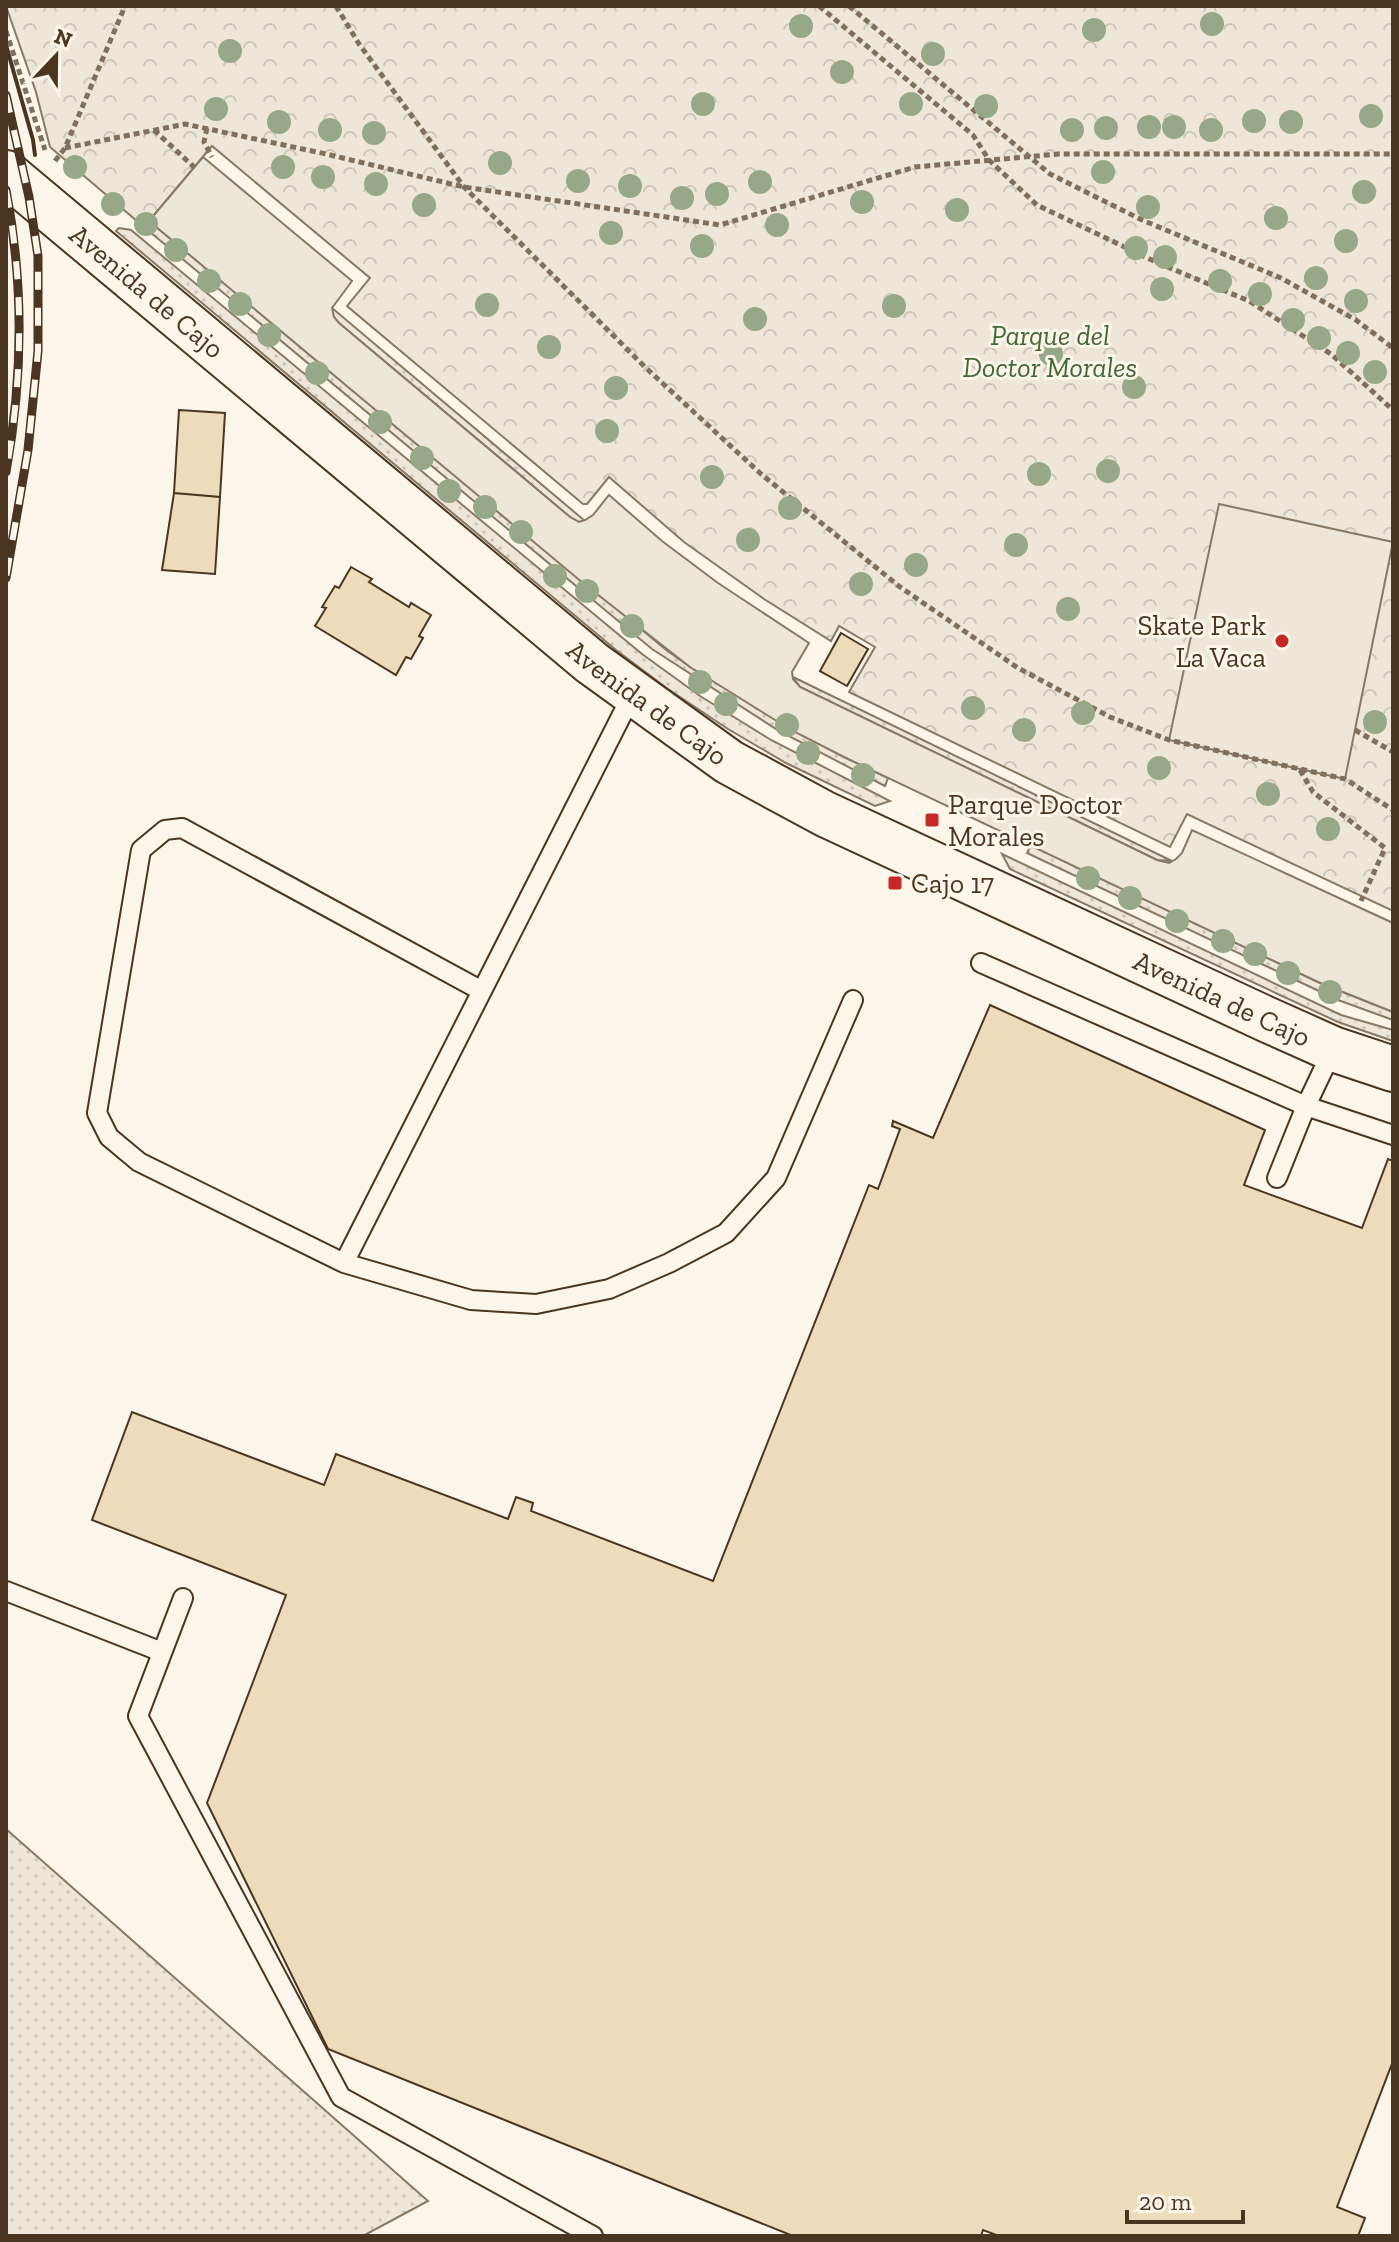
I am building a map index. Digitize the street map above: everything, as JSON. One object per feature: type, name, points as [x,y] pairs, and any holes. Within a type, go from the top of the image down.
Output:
[{"type":"highway","name":"Avenida de Cajo","points":[[6,173],[592,663],[729,762],[825,814],[1333,1049],[1393,1069]]},
{"type":"lane","points":[[344,1263],[633,693]]},
{"type":"lane","points":[[482,991],[182,828],[165,830],[141,850],[97,1113],[109,1137],[139,1162],[344,1263],[471,1300],[536,1304],[609,1289],[669,1263],[726,1233],[776,1178],[853,1000]]},
{"type":"lane","points":[[981,963],[1306,1106],[1393,1135]]},
{"type":"lane","points":[[1277,1178],[1333,1049]]},
{"type":"lane","points":[[6,1591],[162,1652]]},
{"type":"lane","points":[[183,1598],[138,1716],[341,2097],[593,2236]]},
{"type":"path","points":[[6,31],[51,166],[65,148],[125,6]]},
{"type":"path","points":[[336,6],[359,44],[464,187],[691,410],[761,474],[900,587],[1018,668],[1110,717],[1169,740],[1345,779],[1393,810]]},
{"type":"path","points":[[819,6],[973,135],[989,160],[1037,205],[1156,262],[1249,301],[1331,354],[1393,410]]},
{"type":"path","points":[[849,6],[1050,174],[1142,220],[1281,278],[1356,320],[1393,348]]},
{"type":"path","points":[[65,148],[185,124],[464,187],[720,225],[915,167],[1058,154],[1393,154]]},
{"type":"path","points":[[207,128],[204,142],[212,157]]},
{"type":"path","points":[[154,130],[194,167]]},
{"type":"path","points":[[1355,730],[1393,752]]},
{"type":"path","points":[[1300,769],[1313,792],[1385,848],[1361,901]]},
{"type":"green space","name":"Parque del Doctor Morales","points":[[6,6],[1393,6],[1393,911],[1187,814],[1170,847],[849,692],[875,647],[839,626],[831,641],[764,599],[684,542],[609,477],[587,504],[583,504],[347,306],[370,278],[212,146],[144,227],[50,147],[36,92]]},
{"type":"green space","points":[[149,221],[665,649],[690,667],[844,757],[888,778],[885,786],[779,731],[652,649],[144,227]]},
{"type":"green space","points":[[119,228],[131,230],[642,654],[700,696],[771,740],[890,801],[875,806],[786,763],[668,689],[616,650],[116,231]]},
{"type":"green space","points":[[332,308],[585,521],[579,522],[570,517],[339,323],[333,317]]},
{"type":"green space","name":"Skate Park La Vaca","points":[[1219,504],[1393,542],[1345,779],[1169,740]]},
{"type":"green space","points":[[793,677],[1172,861],[1157,860],[800,687]]},
{"type":"green space","points":[[1031,845],[1318,982],[1393,1012],[1393,1020],[1338,1000],[1027,853]]},
{"type":"green space","points":[[1002,854],[1341,1015],[1393,1030],[1393,1041],[1338,1022],[1010,869]]},
{"type":"green space","points":[[6,1829],[428,2201],[363,2236],[6,2236]]},
{"type":"shaded area","points":[[203,157],[352,281],[332,308],[339,323],[570,517],[579,522],[585,520],[609,495],[662,541],[718,583],[809,643],[792,672],[793,679],[800,687],[1157,860],[1169,863],[1176,859],[1192,830],[1393,923],[1393,1012],[1318,982],[844,757],[791,730],[690,667],[583,583],[149,221]]},
{"type":"building","points":[[179,410],[225,413],[220,497],[174,493]]},
{"type":"building","points":[[174,493],[220,497],[215,574],[162,570]]},
{"type":"building","points":[[351,567],[409,607],[411,603],[431,615],[411,659],[406,657],[396,675],[315,626],[326,608],[322,607],[335,586],[339,588]]},
{"type":"building","points":[[841,633],[868,649],[847,686],[820,671]]},
{"type":"building","points":[[990,1005],[1265,1130],[1244,1185],[1362,1228],[1388,1159],[1393,1161],[1393,2061],[1337,2207],[1365,2218],[1358,2236],[999,2236],[983,2230],[981,2236],[793,2236],[328,2049],[207,1803],[286,1595],[92,1520],[132,1412],[324,1485],[336,1454],[508,1519],[516,1497],[533,1503],[531,1511],[713,1581],[869,1185],[878,1189],[900,1129],[892,1126],[893,1121],[933,1138]]},
{"type":"railway","points":[[6,95],[29,197],[38,256],[38,351],[28,450],[6,578]]},
{"type":"railway","points":[[6,190],[16,260],[19,331],[16,402],[6,472]]},
{"type":"wall","points":[[6,45],[35,155]]},
{"type":"place","name":"Skate Park La Vaca","points":[[1282,641]]},
{"type":"place","name":"Parque Doctor Morales","points":[[932,820]]},
{"type":"place","name":"Cajo 17","points":[[895,883]]}]
